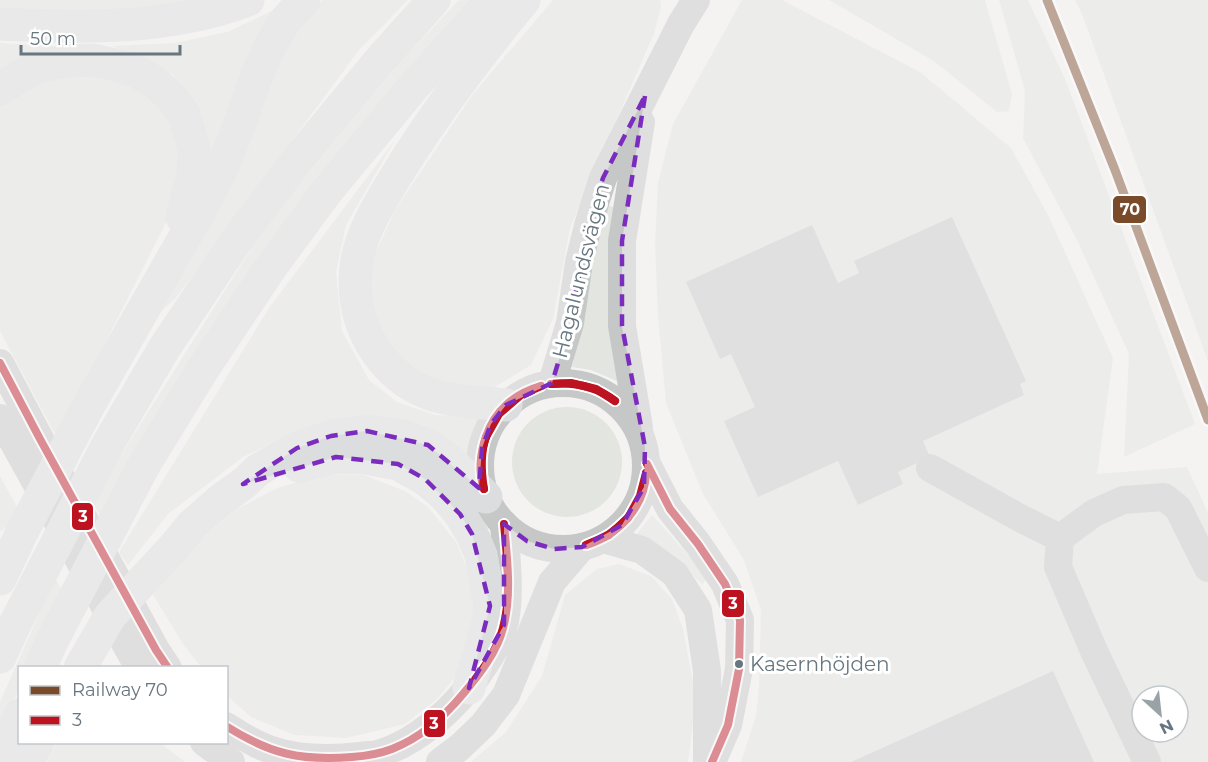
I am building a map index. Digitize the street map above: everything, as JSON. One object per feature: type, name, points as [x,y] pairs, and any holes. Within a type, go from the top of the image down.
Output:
[{"type":"highway","points":[[0,24],[113,25],[178,20],[231,7],[248,0]]},
{"type":"highway","points":[[0,579],[10,540],[204,205],[237,131],[271,44],[286,20],[304,0]]},
{"type":"highway","points":[[0,657],[108,444],[165,347],[236,241],[295,163],[381,59],[434,0]]},
{"type":"highway","points":[[41,666],[144,465],[203,369],[271,267],[327,191],[414,86],[492,0]]},
{"type":"highway","points":[[506,405],[456,400],[431,394],[413,386],[392,371],[379,356],[358,314],[355,293],[356,266],[362,243],[376,209],[420,137],[492,39],[525,0]]},
{"type":"highway","points":[[0,89],[36,67],[66,61],[93,60],[116,64],[138,72],[158,84],[172,98],[184,114],[194,149],[193,174],[188,197],[168,266]]},
{"type":"highway","points":[[81,666],[110,616],[192,525],[258,470],[297,448],[331,436],[367,431],[403,436],[428,445],[449,460],[486,497]]},
{"type":"highway","points":[[243,484],[327,459],[365,458],[399,464],[425,479],[445,496],[460,514],[481,555],[490,606],[488,622],[469,688]]},
{"type":"highway","points":[[0,762],[18,720]]},
{"type":"highway","points":[[28,762],[38,744]]},
{"type":"street","name":"Hagalundsvägen","points":[[552,383],[570,323],[579,262],[603,178],[681,24],[696,0]]},
{"type":"street","name":"Hagalundsvägen","points":[[639,431],[622,326],[622,241],[645,96]]},
{"type":"street","points":[[0,363],[150,663]]},
{"type":"street","points":[[440,762],[483,725],[506,695],[552,582],[592,543],[622,525],[636,507],[644,487],[647,464],[645,447],[639,431],[625,408],[604,392],[578,383],[552,383],[527,390],[506,405],[491,424],[482,448],[480,472],[486,497],[493,512],[526,541],[554,549],[592,543],[642,550],[675,574],[698,610],[706,671],[707,762]]},
{"type":"street","points":[[0,418],[24,462],[150,663]]},
{"type":"street","points":[[647,464],[670,509],[698,544],[725,584],[740,620],[737,680],[728,725],[712,762]]},
{"type":"street","points":[[930,468],[1060,538]]},
{"type":"street","points":[[1147,762],[1094,651],[1058,567],[1060,538],[1094,513],[1123,500],[1164,497],[1178,508],[1208,568]]},
{"type":"street","points":[[228,727],[251,742],[273,751],[296,757],[334,759],[378,753],[405,742],[426,729],[457,702],[469,688],[494,651],[504,625],[507,592],[504,524]]},
{"type":"street","points":[[207,744],[231,762]]},
{"type":"highlighted area","points":[[645,96],[622,241],[622,326],[645,447],[644,487],[622,525],[582,547],[554,549],[527,541],[504,524],[504,625],[469,688],[490,606],[472,534],[460,514],[425,479],[398,464],[336,457],[243,484],[297,448],[331,436],[367,431],[428,445],[479,488],[482,448],[491,424],[506,405],[552,383],[570,323],[589,222],[603,178]]},
{"type":"shaded area","points":[[0,0],[201,0],[102,12],[0,11]]},
{"type":"shaded area","points":[[323,0],[408,0],[359,50],[175,299],[143,327],[268,74],[296,29]]},
{"type":"shaded area","points":[[459,0],[474,0],[101,517],[92,501],[268,222],[400,62]]},
{"type":"shaded area","points":[[553,0],[660,0],[661,7],[654,33],[570,228],[553,319],[531,365],[490,390],[436,384],[396,360],[374,318],[368,270],[395,210],[473,94]]},
{"type":"shaded area","points":[[742,0],[782,0],[920,72],[1011,148],[1049,217],[1113,358],[1097,474],[1187,467],[1208,513],[1208,762],[741,762],[756,716],[761,610],[744,560],[703,494],[666,403],[658,316],[655,246],[658,183],[673,124]]},
{"type":"shaded area","points":[[829,0],[985,0],[1012,94],[1009,111],[997,112],[934,61]]},
{"type":"shaded area","points":[[999,0],[1028,0],[1065,79],[1195,424],[1124,457],[1129,354],[1078,242],[1023,138],[1025,91]]},
{"type":"shaded area","points":[[1075,0],[1208,0],[1208,361],[1082,14]]},
{"type":"shaded area","points":[[276,9],[207,173],[199,109],[172,74],[113,46],[175,43],[227,32]]},
{"type":"shaded area","points":[[0,43],[54,46],[22,60],[0,76]]},
{"type":"shaded area","points":[[95,72],[136,85],[177,124],[179,197],[57,438],[0,331],[0,105],[37,80]]},
{"type":"shaded area","points":[[395,140],[346,225],[336,272],[342,331],[369,380],[397,402],[435,415],[482,416],[465,459],[294,433],[243,457],[168,514],[128,565],[119,552],[269,308]]},
{"type":"shaded area","points":[[608,205],[613,207],[619,382],[591,370],[572,367],[585,318],[589,271]]},
{"type":"shaded area","points":[[567,407],[588,412],[606,423],[617,441],[622,462],[617,483],[606,501],[588,512],[567,517],[546,512],[528,501],[517,483],[512,462],[517,441],[528,423],[546,412]]},
{"type":"shaded area","points":[[323,474],[364,475],[405,491],[428,507],[456,542],[471,577],[476,602],[460,671],[437,699],[405,724],[346,738],[294,735],[251,717],[228,697],[228,666],[200,666],[183,644],[152,593],[192,547],[235,510],[275,489]]},
{"type":"shaded area","points":[[0,476],[21,514],[0,532]]},
{"type":"shaded area","points":[[652,515],[707,576],[703,585],[668,553],[637,534]]},
{"type":"shaded area","points":[[619,564],[651,576],[672,599],[683,629],[696,698],[688,762],[471,762],[506,732],[542,676],[565,595],[597,569]]},
{"type":"shaded area","points":[[55,578],[63,592],[29,666],[18,666],[18,691],[0,732],[0,702]]},
{"type":"shaded area","points":[[56,744],[161,744],[185,762],[47,762]]},
{"type":"building","points":[[952,217],[1026,381],[1020,384],[1024,395],[923,441],[930,457],[898,472],[903,484],[858,505],[838,461],[758,497],[724,421],[755,407],[731,354],[720,359],[686,282],[812,225],[838,283],[859,273],[854,261]]},
{"type":"building","points":[[1053,671],[1094,762],[851,762],[920,731]]},
{"type":"rail line","name":"70","points":[[1047,0],[1115,170],[1208,420]]},
{"type":"transit line","name":"3","points":[[0,363],[167,666]]},
{"type":"transit line","name":"3","points":[[551,384],[571,383],[596,389],[615,401]]},
{"type":"transit line","name":"3","points":[[551,384],[585,386],[615,401]]},
{"type":"transit line","name":"3","points":[[486,437],[494,419],[507,404],[523,393],[541,386]]},
{"type":"transit line","name":"3","points":[[486,437],[499,414],[521,395],[541,386]]},
{"type":"transit line","name":"3","points":[[484,489],[481,463],[486,437]]},
{"type":"transit line","name":"3","points":[[484,489],[482,463],[486,437]]},
{"type":"transit line","name":"3","points":[[647,464],[670,509],[698,544],[725,584],[740,620],[739,669],[728,725],[712,762]]},
{"type":"transit line","name":"3","points":[[586,545],[609,535],[628,518],[640,496],[646,473]]},
{"type":"transit line","name":"3","points":[[586,545],[609,534],[628,518],[641,497],[646,473]]},
{"type":"transit line","name":"3","points":[[228,727],[271,749],[286,754],[317,758],[352,757],[377,753],[392,749],[422,733],[448,711],[469,687],[487,663],[500,637],[506,615],[508,590],[504,524]]},
{"type":"place","name":"Kasernhöjden","points":[[739,664]]}]
